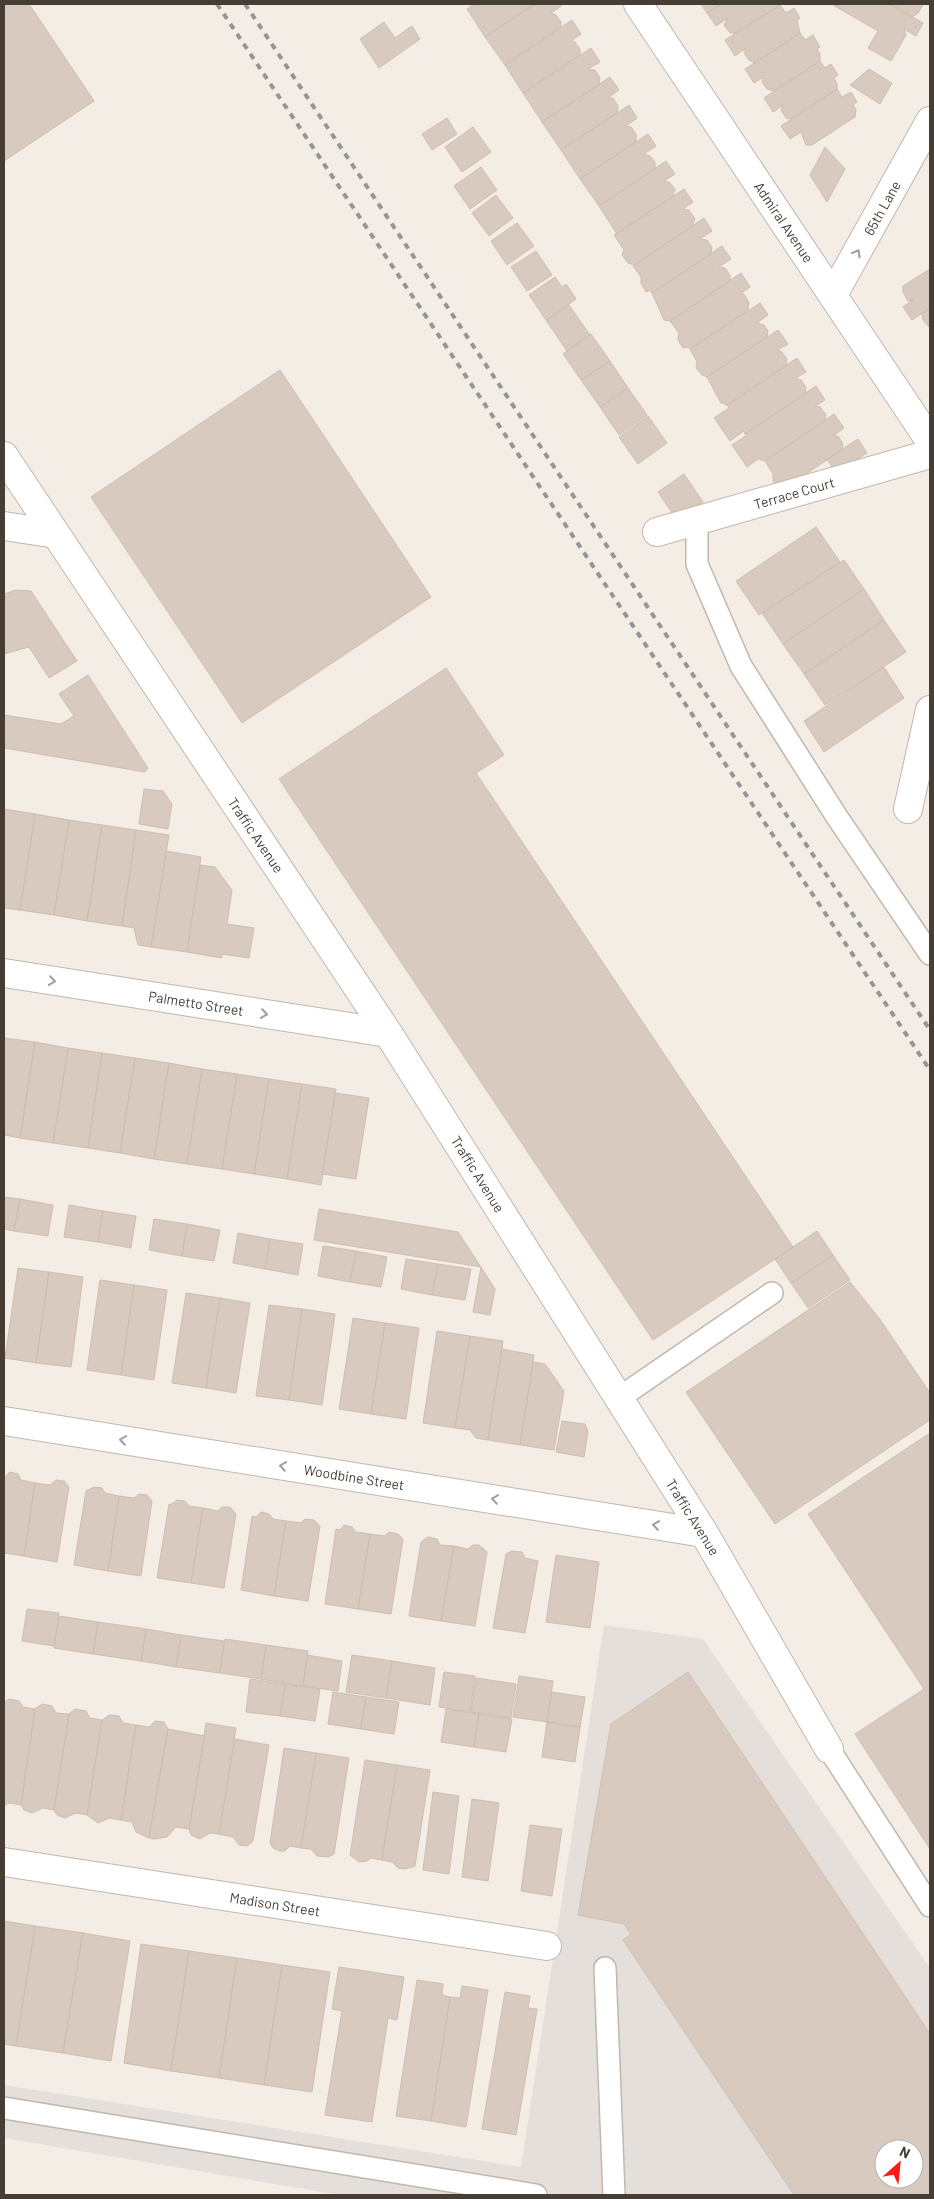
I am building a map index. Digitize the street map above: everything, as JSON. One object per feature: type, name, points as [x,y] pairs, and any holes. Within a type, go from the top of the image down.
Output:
[{"type":"street","name":"Admiral Avenue","points":[[638,4],[930,441]]},
{"type":"street","name":"65th Lane","points":[[833,295],[930,122]]},
{"type":"street","name":"Terrace Court","points":[[657,532],[930,454]]},
{"type":"street","name":"Traffic Avenue","points":[[4,456],[388,1033],[704,1533],[829,1750]]},
{"type":"street","points":[[4,526],[56,534]]},
{"type":"street","points":[[908,809],[930,710]]},
{"type":"street","name":"Palmetto Street","points":[[4,973],[388,1033]]},
{"type":"street","name":"Woodbine Street","points":[[4,1421],[704,1533]]},
{"type":"street","name":"Madison Street","points":[[4,1862],[547,1946]]},
{"type":"lane","points":[[697,521],[697,564],[741,666],[837,817],[930,954]]},
{"type":"lane","points":[[619,1398],[772,1292]]},
{"type":"lane","name":"Traffic Avenue","points":[[829,1750],[930,1906]]},
{"type":"lane","points":[[605,1968],[614,2195]]},
{"type":"lane","points":[[4,2108],[536,2195]]},
{"type":"shaded area","points":[[604,1625],[703,1639],[930,1968],[930,2195],[340,2195],[4,2138],[4,2085],[521,2167]]},
{"type":"building","points":[[4,4],[29,4],[94,101],[4,161]]},
{"type":"building","points":[[474,4],[535,4],[485,37],[467,9]]},
{"type":"building","points":[[535,4],[560,4],[561,6],[551,13],[556,15],[561,22],[561,27],[505,65],[485,37]]},
{"type":"building","points":[[701,4],[721,4],[707,13]]},
{"type":"building","points":[[721,4],[782,4],[736,33],[730,33],[724,25],[728,18],[716,26],[707,13]]},
{"type":"building","points":[[833,4],[890,4],[923,23],[916,36],[904,29],[906,35],[891,61],[868,48],[878,31]]},
{"type":"building","points":[[890,4],[923,5],[918,13],[912,17]]},
{"type":"building","points":[[780,5],[786,13],[794,8],[800,18],[797,20],[800,33],[755,63],[749,60],[744,53],[746,48],[735,56],[725,40]]},
{"type":"building","points":[[572,20],[581,34],[571,41],[575,42],[580,49],[580,55],[523,93],[505,65]]},
{"type":"building","points":[[384,22],[395,38],[412,26],[420,39],[379,68],[360,39]]},
{"type":"building","points":[[800,33],[805,40],[813,35],[820,47],[817,49],[820,54],[820,61],[774,91],[767,89],[762,82],[764,77],[754,83],[745,69]]},
{"type":"building","points":[[591,48],[600,62],[588,69],[595,70],[600,78],[599,85],[542,122],[523,93]]},
{"type":"building","points":[[820,61],[825,68],[831,64],[838,75],[834,78],[837,89],[791,119],[786,118],[781,110],[783,105],[773,112],[764,98]]},
{"type":"building","points":[[869,69],[892,83],[880,104],[850,85]]},
{"type":"building","points":[[610,77],[619,90],[608,98],[613,98],[618,106],[617,113],[561,150],[542,122]]},
{"type":"building","points":[[837,89],[842,97],[851,92],[857,102],[853,105],[856,110],[855,117],[812,145],[806,145],[801,132],[790,139],[781,126]]},
{"type":"building","points":[[629,105],[637,118],[626,126],[631,127],[636,134],[636,142],[580,179],[561,150]]},
{"type":"building","points":[[447,118],[457,134],[432,150],[422,134]]},
{"type":"building","points":[[473,127],[491,152],[462,172],[445,147]]},
{"type":"building","points":[[648,134],[656,146],[644,154],[650,156],[655,162],[655,169],[599,206],[580,179]]},
{"type":"building","points":[[825,147],[845,169],[827,202],[810,175]]},
{"type":"building","points":[[666,161],[675,174],[664,181],[670,183],[675,189],[673,196],[617,234],[599,206]]},
{"type":"building","points":[[481,167],[497,190],[470,209],[454,186]]},
{"type":"building","points":[[684,189],[693,202],[683,209],[689,210],[695,219],[692,226],[634,265],[628,263],[622,255],[624,250],[614,235]]},
{"type":"building","points":[[496,195],[513,218],[489,236],[472,213]]},
{"type":"building","points":[[704,218],[712,231],[700,239],[707,240],[712,247],[711,254],[652,293],[650,290],[646,292],[641,283],[641,277],[633,266]]},
{"type":"building","points":[[517,223],[534,246],[507,265],[491,241]]},
{"type":"building","points":[[722,246],[731,259],[719,267],[725,268],[730,275],[730,281],[670,321],[664,320],[652,293]]},
{"type":"building","points":[[536,251],[552,275],[527,291],[511,267]]},
{"type":"building","points":[[930,269],[930,308],[912,320],[903,307],[913,300],[908,301],[903,292],[903,286]]},
{"type":"building","points":[[741,273],[750,287],[740,294],[744,294],[749,303],[748,310],[690,349],[688,347],[683,348],[678,340],[679,333],[670,321]]},
{"type":"building","points":[[555,277],[562,287],[566,284],[576,299],[546,320],[529,295]]},
{"type":"building","points":[[760,303],[768,315],[757,323],[764,325],[768,331],[767,337],[707,377],[702,375],[696,368],[697,362],[690,349]]},
{"type":"building","points":[[569,305],[590,335],[567,351],[546,320]]},
{"type":"building","points":[[930,308],[930,328],[923,320],[922,314]]},
{"type":"building","points":[[778,330],[788,344],[777,350],[782,352],[787,359],[786,366],[727,405],[721,403],[707,377]]},
{"type":"building","points":[[591,334],[610,361],[581,380],[563,354]]},
{"type":"building","points":[[797,358],[806,372],[796,378],[801,380],[806,387],[805,394],[745,434],[744,431],[730,441],[714,418],[729,408],[727,405]]},
{"type":"building","points":[[610,361],[628,388],[600,407],[581,380]]},
{"type":"building","points":[[280,370],[431,597],[242,723],[91,497]]},
{"type":"building","points":[[816,386],[825,400],[815,406],[820,407],[826,415],[824,422],[765,461],[758,459],[747,467],[732,445],[747,435],[745,434]]},
{"type":"building","points":[[628,388],[647,415],[619,435],[600,407]]},
{"type":"building","points":[[834,414],[844,428],[833,436],[838,436],[843,444],[842,450],[785,488],[777,487],[773,481],[773,474],[765,461]]},
{"type":"building","points":[[648,416],[667,443],[638,464],[619,437]]},
{"type":"building","points":[[858,439],[867,453],[836,473],[827,459]]},
{"type":"building","points":[[684,474],[703,502],[677,520],[658,492]]},
{"type":"building","points":[[816,527],[840,562],[759,615],[736,581]]},
{"type":"building","points":[[844,560],[864,589],[783,644],[762,613]]},
{"type":"building","points":[[864,589],[884,620],[804,674],[783,644]]},
{"type":"building","points":[[16,590],[31,591],[77,661],[49,678],[29,647],[4,654],[4,594]]},
{"type":"building","points":[[884,620],[906,652],[825,705],[804,674]]},
{"type":"building","points":[[884,667],[904,698],[824,752],[804,721]]},
{"type":"building","points":[[446,668],[504,755],[476,773],[793,1247],[653,1340],[279,779]]},
{"type":"building","points":[[88,675],[148,768],[145,772],[4,748],[4,715],[61,724],[74,716],[59,694]]},
{"type":"building","points":[[144,789],[163,791],[172,804],[168,829],[139,824]]},
{"type":"building","points":[[4,809],[35,814],[20,910],[4,908]]},
{"type":"building","points":[[35,814],[69,820],[54,915],[20,910]]},
{"type":"building","points":[[69,820],[102,825],[87,921],[54,915]]},
{"type":"building","points":[[102,825],[136,830],[122,926],[87,921]]},
{"type":"building","points":[[136,830],[169,835],[151,947],[138,945],[134,928],[122,926]]},
{"type":"building","points":[[166,851],[201,857],[187,952],[151,947]]},
{"type":"building","points":[[200,865],[215,867],[232,890],[227,924],[254,928],[249,958],[222,954],[222,958],[187,952]]},
{"type":"building","points":[[4,1038],[35,1042],[20,1138],[4,1135]]},
{"type":"building","points":[[35,1042],[68,1048],[53,1143],[20,1138]]},
{"type":"building","points":[[68,1048],[102,1053],[88,1148],[53,1143]]},
{"type":"building","points":[[102,1053],[135,1058],[120,1153],[88,1148]]},
{"type":"building","points":[[135,1058],[169,1063],[154,1159],[120,1153]]},
{"type":"building","points":[[169,1063],[202,1069],[187,1164],[154,1159]]},
{"type":"building","points":[[202,1069],[237,1074],[222,1169],[187,1164]]},
{"type":"building","points":[[237,1074],[269,1079],[254,1174],[222,1169]]},
{"type":"building","points":[[269,1079],[302,1084],[287,1179],[254,1174]]},
{"type":"building","points":[[302,1084],[336,1089],[321,1185],[287,1179]]},
{"type":"building","points":[[335,1093],[369,1098],[356,1179],[322,1174]]},
{"type":"building","points":[[4,1197],[20,1199],[14,1231],[4,1229]]},
{"type":"building","points":[[20,1199],[53,1205],[48,1236],[14,1231]]},
{"type":"building","points":[[69,1205],[103,1211],[98,1242],[64,1237]]},
{"type":"building","points":[[319,1209],[458,1232],[481,1267],[314,1240]]},
{"type":"building","points":[[103,1211],[136,1216],[131,1248],[98,1242]]},
{"type":"building","points":[[154,1219],[187,1224],[182,1256],[149,1250]]},
{"type":"building","points":[[187,1224],[220,1230],[214,1261],[182,1256]]},
{"type":"building","points":[[817,1231],[833,1255],[791,1283],[775,1259]]},
{"type":"building","points":[[238,1233],[270,1239],[265,1269],[233,1263]]},
{"type":"building","points":[[270,1239],[303,1244],[298,1275],[265,1269]]},
{"type":"building","points":[[323,1246],[356,1251],[350,1282],[318,1276]]},
{"type":"building","points":[[356,1251],[387,1257],[381,1287],[350,1282]]},
{"type":"building","points":[[833,1255],[850,1280],[808,1308],[791,1283]]},
{"type":"building","points":[[406,1259],[438,1264],[432,1295],[401,1289]]},
{"type":"building","points":[[438,1264],[471,1269],[465,1300],[432,1295]]},
{"type":"building","points":[[481,1267],[495,1289],[490,1315],[473,1312]]},
{"type":"building","points":[[18,1268],[49,1272],[36,1363],[5,1358]]},
{"type":"building","points":[[49,1272],[83,1277],[71,1367],[36,1363]]},
{"type":"building","points":[[100,1280],[134,1285],[121,1375],[87,1370]]},
{"type":"building","points":[[850,1282],[879,1318],[930,1393],[930,1420],[775,1524],[686,1392]]},
{"type":"building","points":[[134,1285],[167,1290],[154,1380],[121,1375]]},
{"type":"building","points":[[186,1293],[220,1298],[206,1388],[172,1383]]},
{"type":"building","points":[[220,1298],[250,1303],[236,1393],[206,1388]]},
{"type":"building","points":[[269,1305],[302,1309],[289,1400],[256,1396]]},
{"type":"building","points":[[302,1309],[335,1314],[322,1405],[289,1400]]},
{"type":"building","points":[[353,1318],[385,1323],[371,1414],[339,1409]]},
{"type":"building","points":[[385,1323],[419,1328],[406,1419],[371,1414]]},
{"type":"building","points":[[437,1331],[470,1336],[455,1428],[423,1423]]},
{"type":"building","points":[[470,1336],[503,1341],[488,1440],[476,1438],[470,1430],[455,1428]]},
{"type":"building","points":[[502,1349],[534,1355],[520,1445],[488,1440]]},
{"type":"building","points":[[533,1362],[545,1364],[564,1391],[554,1450],[520,1445]]},
{"type":"building","points":[[562,1421],[585,1424],[588,1431],[584,1457],[556,1452]]},
{"type":"building","points":[[930,1433],[930,1849],[855,1734],[924,1689],[808,1514]]},
{"type":"building","points":[[10,1472],[18,1474],[21,1480],[35,1483],[24,1556],[4,1553],[4,1478]]},
{"type":"building","points":[[56,1480],[64,1481],[69,1487],[57,1562],[24,1556],[35,1483],[50,1485]]},
{"type":"building","points":[[94,1487],[102,1488],[105,1493],[119,1496],[108,1571],[74,1565],[86,1491]]},
{"type":"building","points":[[139,1494],[147,1495],[152,1501],[141,1576],[108,1571],[119,1496],[134,1498]]},
{"type":"building","points":[[177,1500],[185,1501],[189,1506],[203,1508],[191,1583],[157,1578],[169,1504]]},
{"type":"building","points":[[222,1507],[230,1507],[236,1514],[224,1588],[191,1583],[203,1508],[218,1511]]},
{"type":"building","points":[[261,1512],[269,1514],[273,1519],[286,1521],[274,1596],[241,1590],[252,1516],[256,1517]]},
{"type":"building","points":[[305,1519],[314,1520],[320,1526],[308,1601],[274,1596],[286,1521],[301,1523]]},
{"type":"building","points":[[344,1525],[352,1527],[356,1532],[370,1534],[358,1609],[325,1604],[336,1529],[340,1530]]},
{"type":"building","points":[[389,1532],[398,1534],[403,1539],[391,1614],[358,1609],[370,1534],[385,1536]]},
{"type":"building","points":[[428,1537],[437,1539],[440,1545],[454,1546],[441,1621],[409,1616],[421,1542]]},
{"type":"building","points":[[473,1545],[479,1545],[487,1552],[475,1626],[441,1621],[454,1546],[468,1549]]},
{"type":"building","points":[[512,1551],[522,1552],[525,1558],[538,1561],[525,1633],[493,1628],[506,1554]]},
{"type":"building","points":[[556,1555],[599,1562],[590,1628],[546,1622]]},
{"type":"building","points":[[27,1609],[59,1613],[54,1646],[22,1641]]},
{"type":"building","points":[[59,1616],[98,1622],[93,1654],[54,1648]]},
{"type":"building","points":[[98,1622],[146,1629],[141,1661],[93,1654]]},
{"type":"building","points":[[146,1629],[181,1635],[176,1667],[141,1661]]},
{"type":"building","points":[[181,1635],[224,1641],[220,1673],[176,1667]]},
{"type":"building","points":[[225,1639],[266,1645],[261,1679],[220,1673]]},
{"type":"building","points":[[266,1645],[308,1651],[303,1686],[261,1679]]},
{"type":"building","points":[[307,1655],[342,1661],[338,1691],[303,1686]]},
{"type":"building","points":[[352,1655],[392,1661],[386,1698],[346,1692]]},
{"type":"building","points":[[392,1661],[435,1668],[430,1705],[386,1698]]},
{"type":"building","points":[[444,1672],[475,1676],[470,1712],[439,1707]]},
{"type":"building","points":[[688,1672],[930,2034],[930,2195],[794,2195],[623,1940],[631,1934],[624,1924],[578,1915],[611,1724]]},
{"type":"building","points":[[519,1676],[553,1681],[547,1722],[513,1717]]},
{"type":"building","points":[[476,1678],[516,1684],[511,1718],[471,1712]]},
{"type":"building","points":[[250,1679],[285,1684],[280,1716],[246,1712]]},
{"type":"building","points":[[285,1684],[320,1689],[315,1721],[280,1716]]},
{"type":"building","points":[[333,1692],[366,1697],[361,1729],[328,1724]]},
{"type":"building","points":[[552,1692],[585,1697],[580,1727],[547,1722]]},
{"type":"building","points":[[366,1697],[399,1702],[394,1734],[361,1729]]},
{"type":"building","points":[[9,1699],[19,1701],[23,1707],[35,1709],[21,1805],[9,1803],[4,1806],[4,1702]]},
{"type":"building","points":[[42,1704],[52,1706],[56,1713],[69,1714],[54,1810],[43,1808],[32,1813],[24,1810],[21,1805],[35,1709]]},
{"type":"building","points":[[75,1709],[86,1711],[90,1718],[102,1720],[87,1815],[76,1813],[65,1818],[57,1815],[54,1810],[69,1714]]},
{"type":"building","points":[[446,1709],[479,1714],[474,1747],[441,1742]]},
{"type":"building","points":[[479,1714],[512,1719],[506,1752],[474,1747]]},
{"type":"building","points":[[109,1715],[119,1716],[123,1723],[136,1725],[121,1820],[109,1818],[98,1823],[87,1815],[102,1720]]},
{"type":"building","points":[[155,1721],[164,1722],[168,1729],[149,1838],[136,1832],[132,1822],[121,1820],[136,1725],[149,1727]]},
{"type":"building","points":[[547,1722],[580,1727],[575,1762],[542,1757]]},
{"type":"building","points":[[206,1723],[236,1728],[219,1834],[210,1833],[200,1839],[191,1835],[189,1829]]},
{"type":"building","points":[[168,1729],[205,1736],[189,1829],[176,1827],[167,1837],[155,1839],[149,1838]]},
{"type":"building","points":[[235,1739],[269,1745],[253,1841],[247,1846],[239,1845],[233,1837],[219,1834]]},
{"type":"building","points":[[284,1748],[316,1753],[301,1848],[290,1846],[285,1851],[280,1851],[273,1848],[270,1843]]},
{"type":"building","points":[[316,1753],[349,1758],[334,1854],[328,1857],[317,1856],[311,1849],[301,1848]]},
{"type":"building","points":[[365,1760],[397,1765],[382,1860],[371,1858],[367,1861],[359,1862],[350,1855]]},
{"type":"building","points":[[397,1765],[430,1770],[415,1866],[405,1869],[398,1868],[392,1862],[382,1860]]},
{"type":"building","points":[[433,1792],[459,1796],[449,1874],[423,1870]]},
{"type":"building","points":[[472,1799],[499,1803],[488,1881],[462,1877]]},
{"type":"building","points":[[530,1825],[562,1829],[552,1896],[521,1891]]},
{"type":"building","points":[[4,1921],[35,1926],[16,2046],[4,2044]]},
{"type":"building","points":[[35,1926],[83,1933],[63,2053],[16,2046]]},
{"type":"building","points":[[83,1933],[130,1941],[111,2061],[63,2053]]},
{"type":"building","points":[[141,1944],[189,1951],[171,2071],[124,2063]]},
{"type":"building","points":[[189,1951],[237,1958],[219,2078],[171,2071]]},
{"type":"building","points":[[237,1958],[282,1965],[264,2085],[219,2078]]},
{"type":"building","points":[[282,1965],[330,1972],[312,2092],[264,2085]]},
{"type":"building","points":[[339,1967],[404,1977],[397,2020],[388,2018],[372,2122],[325,2115],[342,2011],[332,2009]]},
{"type":"building","points":[[417,1980],[443,1984],[442,1995],[450,1997],[431,2121],[396,2116]]},
{"type":"building","points":[[462,1986],[488,1990],[466,2127],[431,2121],[450,1997],[460,1998]]},
{"type":"building","points":[[505,1992],[530,1996],[528,2008],[537,2009],[516,2135],[482,2129]]},
{"type":"railway","points":[[217,4],[930,1070]]},
{"type":"railway","points":[[245,4],[930,1030]]}]
